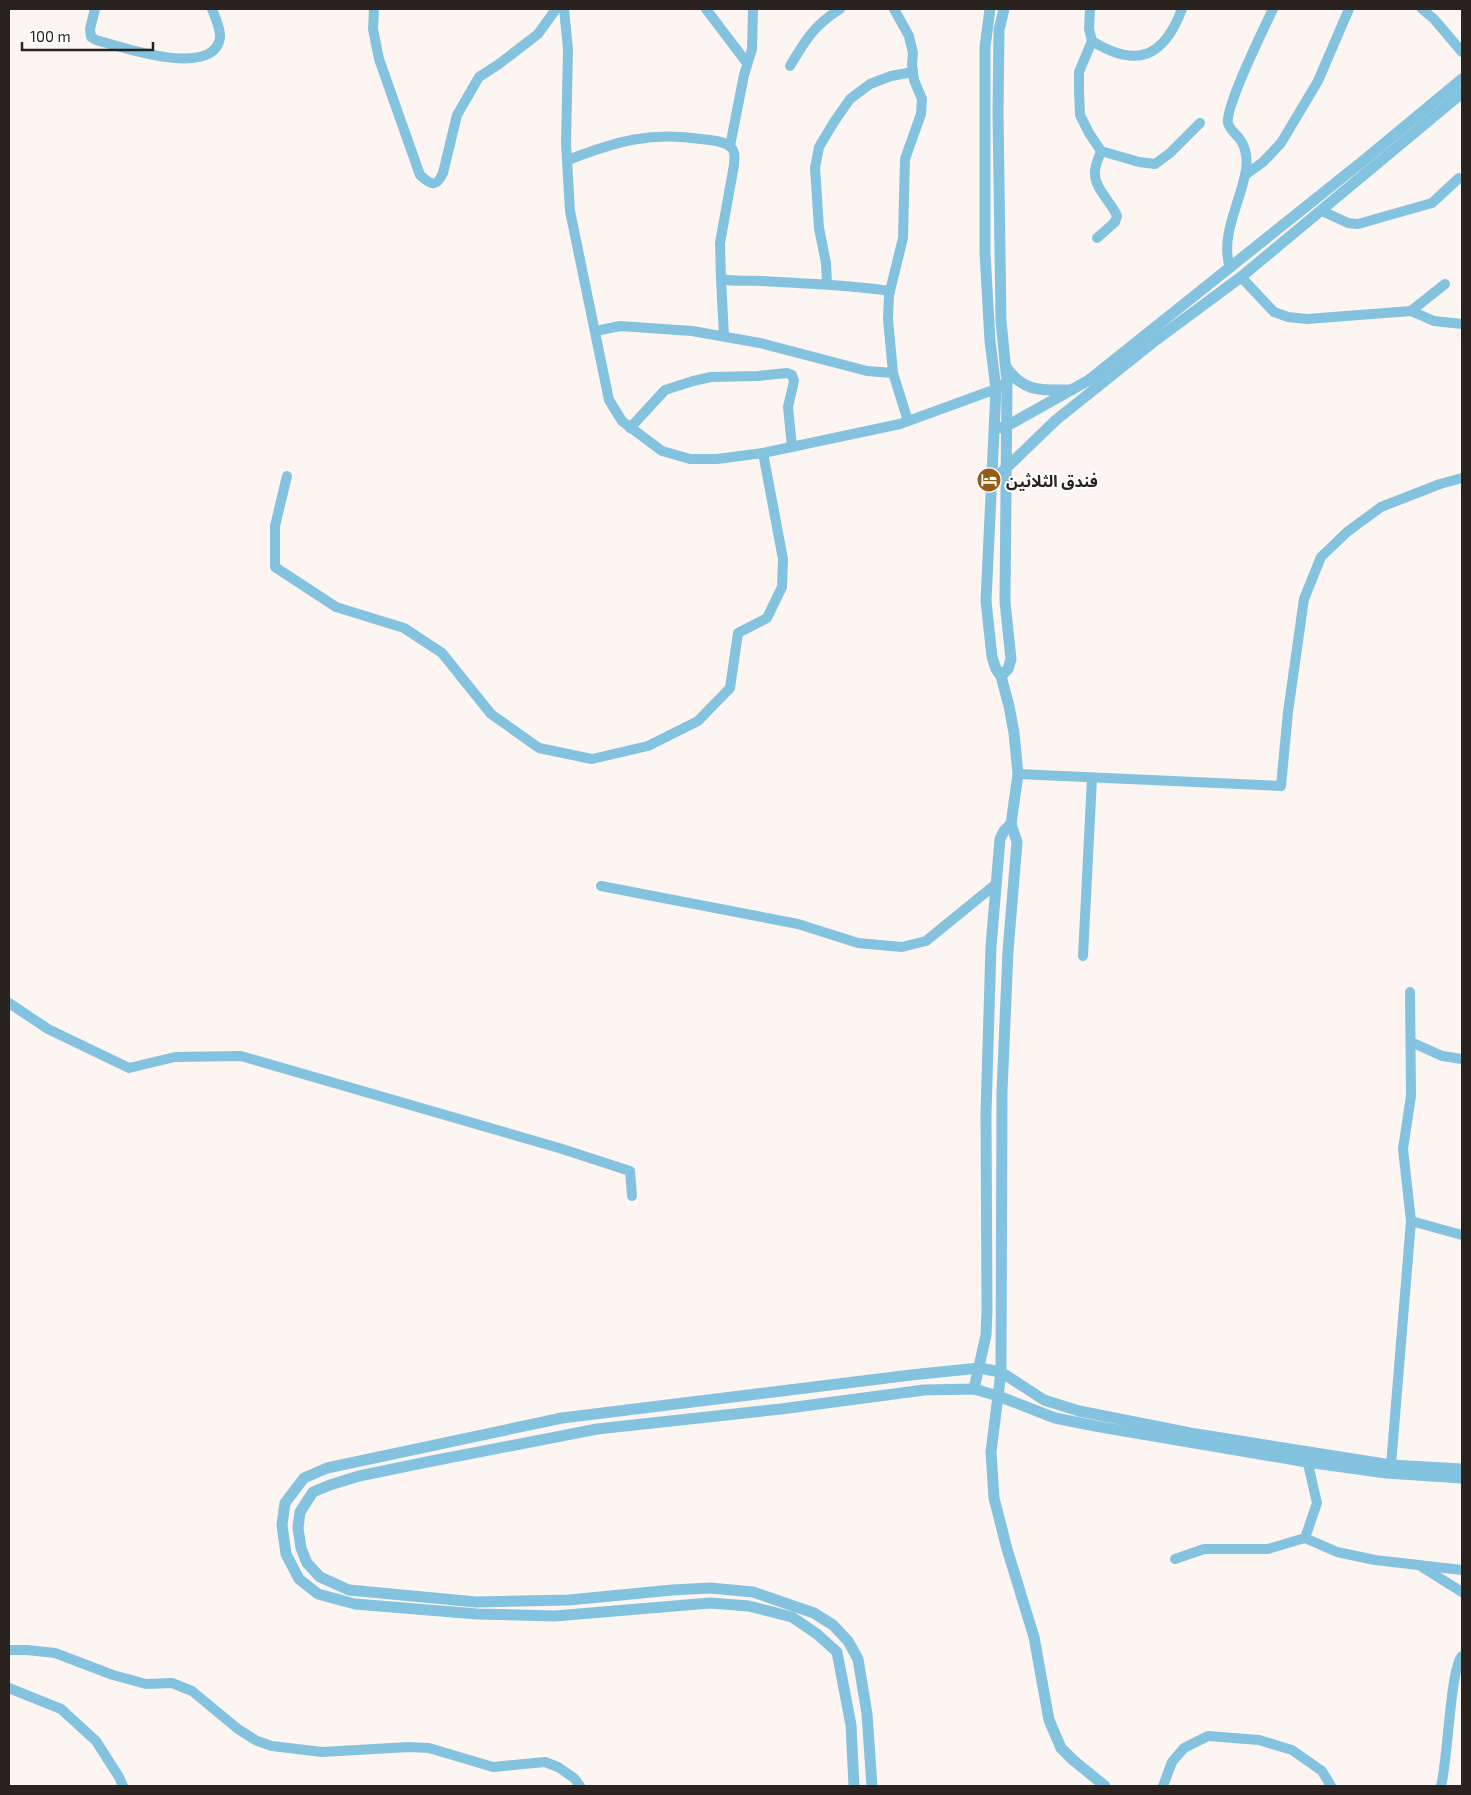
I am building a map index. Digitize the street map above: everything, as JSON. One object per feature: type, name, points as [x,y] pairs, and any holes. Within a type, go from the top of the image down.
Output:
[{"type":"street","points":[[96,9],[90,29],[91,37],[96,40],[141,52],[186,59],[204,57],[215,50],[220,38],[220,32],[212,9]]},
{"type":"street","points":[[374,9],[373,29],[379,59],[420,175],[429,183],[434,184],[439,181],[443,173],[457,115],[480,76],[538,34],[556,9]]},
{"type":"street","points":[[564,9],[568,49],[570,211],[609,400],[622,421],[630,428],[662,451],[690,459],[717,459],[763,453],[900,424],[996,389],[1007,382]]},
{"type":"street","points":[[706,9],[747,63]]},
{"type":"street","points":[[730,146],[747,63],[752,49],[753,9]]},
{"type":"street","points":[[790,66],[810,33],[830,15],[840,9]]},
{"type":"street","points":[[894,9],[910,36],[913,52],[914,80],[922,99],[921,114],[905,159],[903,238],[890,291],[888,319],[893,373],[908,421]]},
{"type":"street","points":[[990,9],[985,48],[985,254],[990,341],[1006,469],[1005,602],[1011,659],[1008,669],[1001,676]]},
{"type":"street","points":[[1004,9],[999,30],[998,113],[1001,321],[1007,382],[992,478],[986,601],[992,657],[996,669],[1001,676],[1014,733],[1018,774],[1010,824],[1017,842],[1008,951],[1002,1092],[1001,1372],[991,1452],[994,1498],[1007,1549],[1034,1637],[1049,1720],[1061,1748],[1105,1786]]},
{"type":"street","points":[[1090,9],[1089,29],[1092,41],[1079,72],[1080,115],[1101,151],[1139,162],[1155,164],[1170,153],[1200,123]]},
{"type":"street","points":[[1092,41],[1108,51],[1130,56],[1146,55],[1157,49],[1182,9]]},
{"type":"street","points":[[1230,268],[1226,252],[1228,236],[1246,175],[1247,162],[1245,149],[1240,139],[1231,129],[1228,121],[1239,84],[1273,9]]},
{"type":"street","points":[[1246,175],[1264,162],[1281,143],[1318,81],[1349,9]]},
{"type":"street","points":[[1422,9],[1434,19],[1462,52]]},
{"type":"street","points":[[827,284],[826,263],[819,228],[815,168],[819,148],[850,99],[870,84],[891,76],[913,72]]},
{"type":"street","points":[[1000,428],[1073,390],[1088,380],[1230,268],[1462,79]]},
{"type":"street","points":[[992,478],[1006,469],[1056,420],[1322,212],[1462,93]]},
{"type":"street","points":[[568,160],[606,146],[641,138],[678,135],[713,140],[730,146],[734,152],[734,165],[720,243],[724,336]]},
{"type":"street","points":[[1097,238],[1115,222],[1117,216],[1095,177],[1096,165],[1101,151]]},
{"type":"street","points":[[1322,212],[1348,223],[1358,224],[1432,203],[1459,178]]},
{"type":"street","points":[[1241,277],[1274,312],[1288,316],[1308,319],[1411,310],[1434,321],[1462,324]]},
{"type":"street","points":[[721,279],[730,281],[854,285],[890,291]]},
{"type":"street","points":[[1411,310],[1445,284]]},
{"type":"street","points":[[596,331],[620,326],[692,331],[760,343],[867,371],[893,373]]},
{"type":"street","points":[[1005,365],[1014,378],[1025,386],[1038,390],[1073,390]]},
{"type":"street","points":[[630,428],[665,390],[711,377],[787,373],[792,375],[794,381],[788,407],[792,447]]},
{"type":"street","points":[[286,476],[275,526],[275,566],[336,607],[404,628],[442,653],[491,714],[539,748],[592,759],[648,746],[698,721],[730,688],[738,634],[767,618],[782,587],[783,559],[763,453]]},
{"type":"street","points":[[1018,774],[1281,786],[1288,712],[1304,599],[1321,557],[1347,532],[1381,507],[1440,484],[1462,478]]},
{"type":"street","points":[[1083,956],[1092,778]]},
{"type":"street","points":[[974,1389],[986,1335],[988,1296],[986,1113],[991,946],[1000,839],[1010,824]]},
{"type":"street","points":[[601,886],[798,924],[858,943],[902,947],[926,941],[996,884]]},
{"type":"street","points":[[1391,1465],[1411,1221],[1403,1149],[1411,1096],[1410,992]]},
{"type":"street","points":[[9,1003],[48,1029],[129,1068],[175,1058],[241,1056],[559,1148],[630,1171],[632,1196]]},
{"type":"street","points":[[1411,1042],[1442,1056],[1462,1059]]},
{"type":"street","points":[[1411,1221],[1462,1234]]},
{"type":"street","points":[[854,1786],[851,1725],[837,1652],[817,1634],[792,1617],[749,1606],[710,1603],[556,1616],[478,1614],[355,1604],[318,1594],[299,1579],[286,1554],[282,1525],[285,1502],[304,1478],[327,1468],[562,1418],[979,1368],[1001,1372],[1044,1400],[1079,1411],[1386,1473],[1462,1478]]},
{"type":"street","points":[[872,1786],[867,1714],[858,1659],[848,1642],[833,1625],[814,1612],[753,1592],[710,1588],[569,1600],[476,1602],[349,1590],[320,1577],[307,1563],[301,1548],[298,1528],[300,1512],[312,1492],[358,1476],[597,1429],[780,1409],[924,1390],[974,1389],[1063,1420],[1306,1457],[1462,1469]]},
{"type":"street","points":[[1305,1538],[1317,1503],[1306,1457]]},
{"type":"street","points":[[1175,1559],[1204,1548],[1268,1549],[1305,1538],[1337,1552],[1375,1560],[1462,1570]]},
{"type":"street","points":[[1419,1565],[1462,1592]]},
{"type":"street","points":[[9,1650],[55,1653],[113,1675],[146,1684],[172,1683],[192,1691],[238,1729],[257,1741],[272,1746],[322,1752],[409,1747],[429,1748],[493,1767],[545,1762],[558,1767],[574,1778],[580,1786]]},
{"type":"street","points":[[1441,1786],[1448,1746],[1454,1680],[1458,1661],[1462,1656]]},
{"type":"street","points":[[9,1688],[61,1709],[96,1741],[120,1777],[123,1786]]},
{"type":"street","points":[[1163,1786],[1172,1762],[1184,1748],[1208,1736],[1259,1740],[1292,1750],[1322,1771],[1331,1786]]},
{"type":"place","name":"فندق الثلاثين","points":[[989,480]]}]
